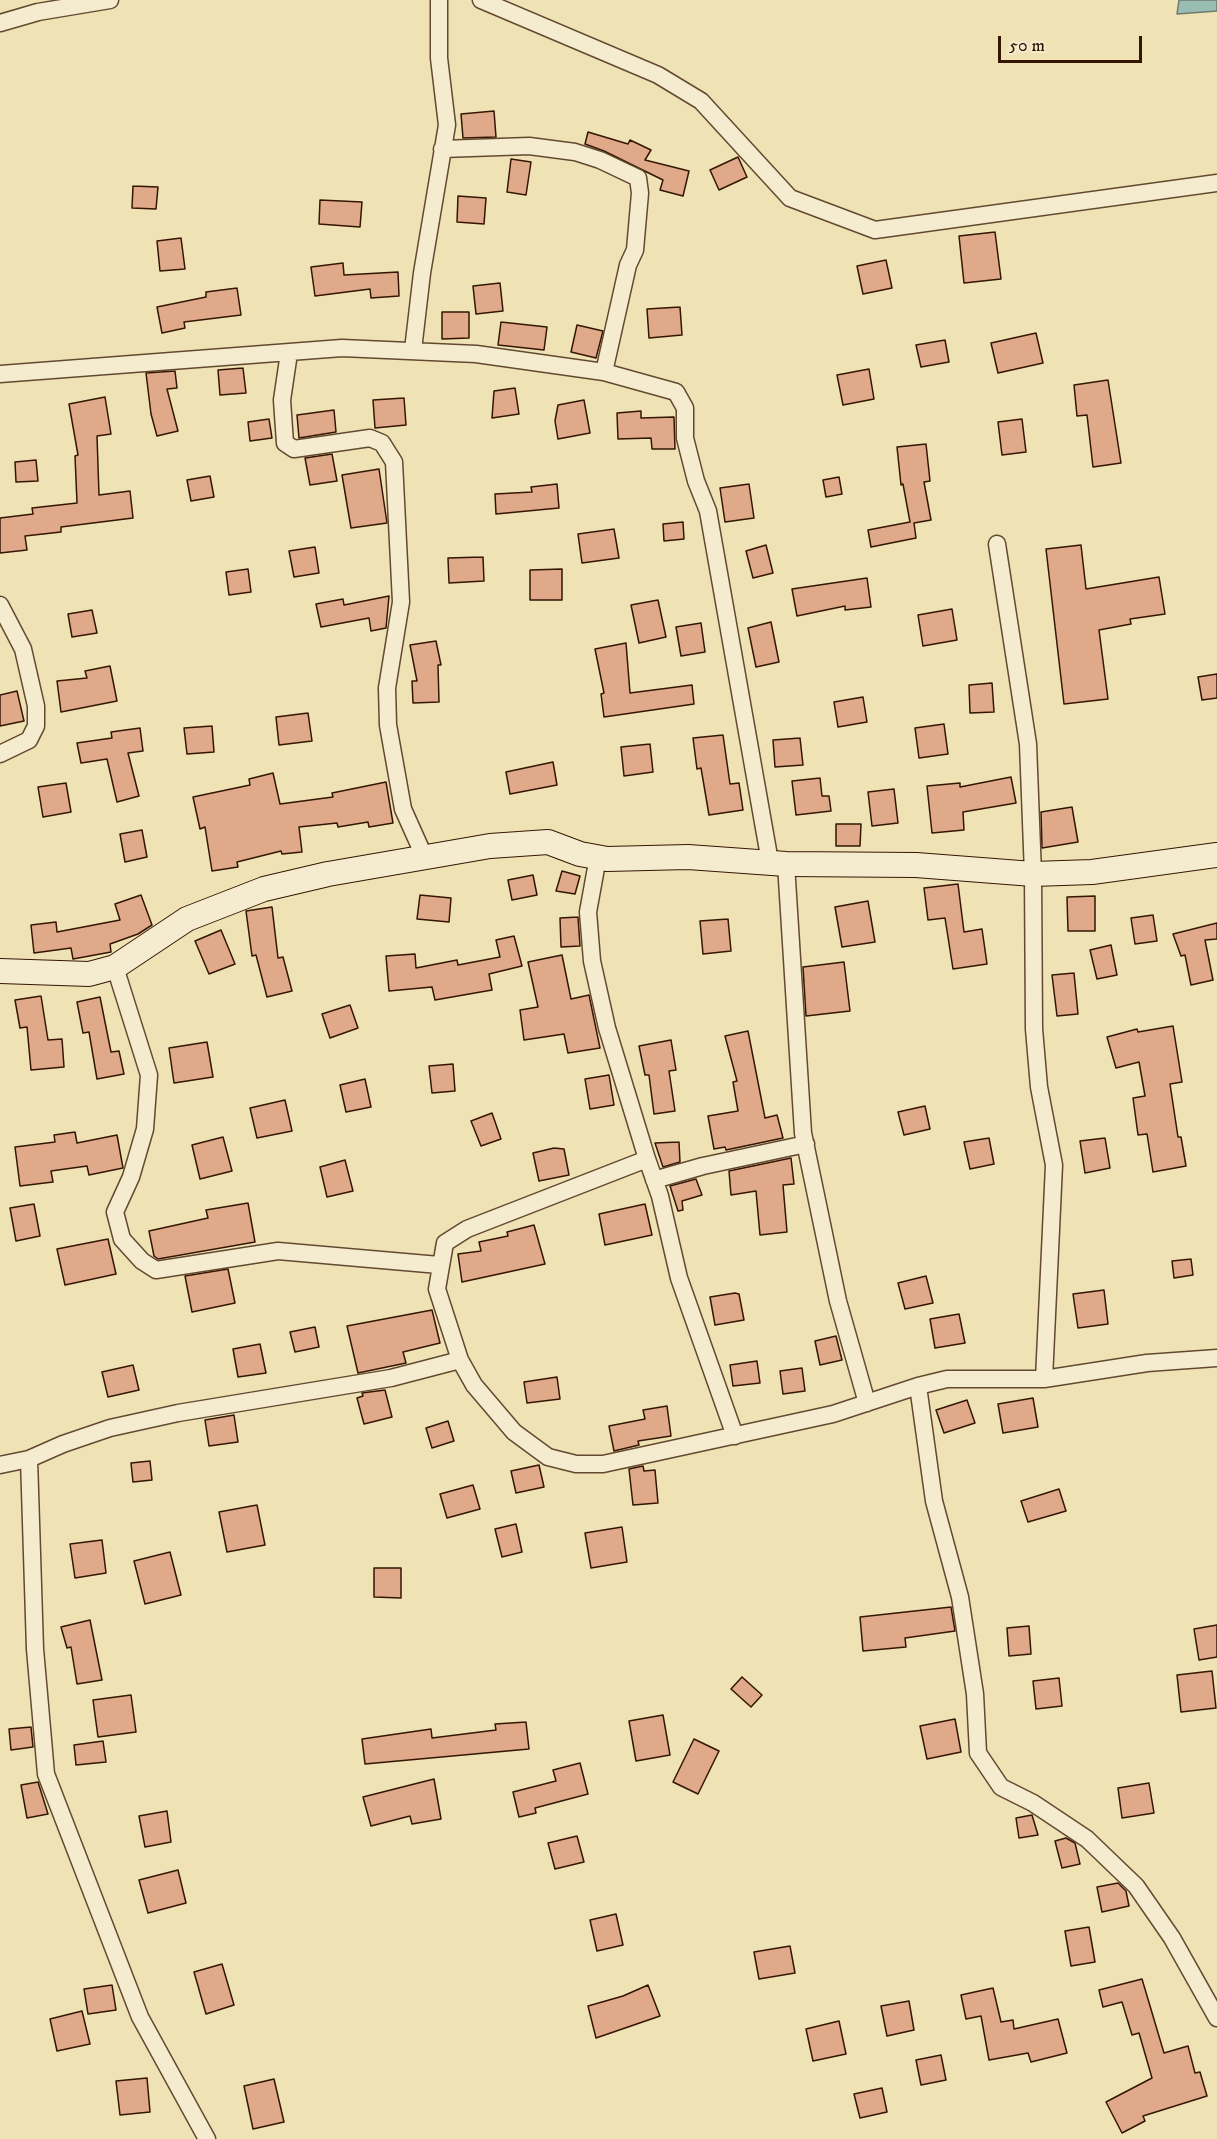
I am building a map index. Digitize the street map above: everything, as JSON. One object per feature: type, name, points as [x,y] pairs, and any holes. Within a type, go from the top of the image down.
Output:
[{"type":"main road","points":[[0,971],[89,974],[115,967],[187,919],[264,889],[424,856],[548,842],[580,854],[598,857],[688,857],[778,863],[916,865],[1033,874],[1092,872],[1217,855]]},
{"type":"street","points":[[0,23],[38,12],[110,0]]},
{"type":"street","points":[[413,350],[422,273],[447,125],[439,58],[439,0]]},
{"type":"street","points":[[481,0],[658,75],[701,101],[790,198],[875,230],[1217,183]]},
{"type":"street","points":[[442,149],[529,146],[575,152],[600,160],[638,178],[640,193],[634,250],[614,321],[604,372]]},
{"type":"street","points":[[0,374],[342,348],[476,354],[604,372],[676,392],[685,408],[685,438],[696,481],[708,511],[778,863],[806,1144],[838,1301],[867,1403]]},
{"type":"street","points":[[289,352],[282,400],[285,443],[294,449],[370,438],[382,443],[394,462],[401,602],[387,688],[388,725],[403,809],[424,856]]},
{"type":"street","points":[[997,544],[1028,744],[1033,874],[1034,1029],[1039,1088],[1054,1165],[1044,1379]]},
{"type":"street","points":[[0,605],[23,649],[32,680],[36,706],[36,726],[29,740],[0,754]]},
{"type":"street","points":[[598,857],[588,912],[592,961],[607,1028],[654,1180],[679,1278],[735,1436]]},
{"type":"street","points":[[115,967],[149,1075],[145,1129],[131,1177],[115,1212],[122,1239],[142,1261],[156,1270],[278,1251],[439,1265]]},
{"type":"street","points":[[654,1180],[703,1166],[806,1144]]},
{"type":"street","points":[[647,1159],[466,1229],[445,1243],[436,1288],[460,1360],[474,1385],[514,1432],[548,1457],[576,1464],[603,1464],[833,1414],[918,1386],[947,1379],[1044,1379],[1147,1363],[1217,1358]]},
{"type":"street","points":[[0,1466],[29,1459],[63,1444],[110,1428],[167,1415],[391,1378],[460,1360]]},
{"type":"street","points":[[918,1386],[934,1502],[960,1597],[975,1694],[978,1753],[1001,1787],[1033,1803],[1087,1839],[1136,1886],[1172,1938],[1217,2018]]},
{"type":"street","points":[[29,1459],[35,1649],[46,1774],[140,2018],[207,2139]]},
{"type":"water","points":[[1179,0],[1217,0],[1217,11],[1177,14]]},
{"type":"building","points":[[494,111],[496,137],[463,138],[461,114]]},
{"type":"building","points":[[588,132],[628,144],[630,140],[651,150],[645,160],[689,171],[683,196],[660,190],[663,180],[585,144]]},
{"type":"building","points":[[738,157],[747,177],[719,190],[710,170]]},
{"type":"building","points":[[511,159],[531,162],[526,195],[507,192]]},
{"type":"building","points":[[133,186],[158,187],[156,209],[132,208]]},
{"type":"building","points":[[458,196],[486,198],[484,224],[457,222]]},
{"type":"building","points":[[320,200],[362,202],[360,227],[319,224]]},
{"type":"building","points":[[995,232],[1001,279],[964,283],[959,236]]},
{"type":"building","points":[[181,238],[185,269],[160,271],[157,241]]},
{"type":"building","points":[[886,260],[892,288],[863,294],[857,266]]},
{"type":"building","points":[[343,263],[344,275],[398,272],[399,296],[371,298],[370,289],[315,296],[311,267]]},
{"type":"building","points":[[500,283],[503,311],[476,314],[473,286]]},
{"type":"building","points":[[237,288],[241,315],[184,322],[185,328],[162,333],[157,307],[206,297],[206,292]]},
{"type":"building","points":[[680,307],[682,335],[649,338],[647,309]]},
{"type":"building","points":[[442,312],[469,312],[469,338],[442,339]]},
{"type":"building","points":[[501,322],[547,327],[544,350],[498,345]]},
{"type":"building","points":[[577,325],[603,331],[596,358],[571,352]]},
{"type":"building","points":[[1036,333],[1043,363],[998,373],[991,343]]},
{"type":"building","points":[[945,340],[949,362],[921,367],[916,345]]},
{"type":"building","points":[[243,368],[246,393],[220,395],[218,370]]},
{"type":"building","points":[[869,369],[874,399],[843,405],[837,375]]},
{"type":"building","points":[[175,371],[177,388],[167,389],[178,431],[157,436],[151,414],[146,373]]},
{"type":"building","points":[[1108,380],[1121,463],[1093,467],[1087,415],[1077,416],[1074,385]]},
{"type":"building","points":[[515,388],[519,414],[492,418],[494,391]]},
{"type":"building","points":[[105,397],[111,434],[97,436],[99,495],[130,491],[133,518],[61,527],[61,532],[25,536],[27,550],[0,553],[0,518],[33,514],[32,508],[77,503],[75,456],[78,455],[69,404]]},
{"type":"building","points":[[404,398],[406,425],[375,428],[373,400]]},
{"type":"building","points":[[584,400],[590,433],[558,439],[555,421],[558,405]]},
{"type":"building","points":[[334,410],[336,432],[299,438],[297,415]]},
{"type":"building","points":[[641,411],[641,418],[674,417],[675,449],[652,449],[651,438],[618,439],[617,413]]},
{"type":"building","points":[[269,419],[272,438],[250,441],[248,422]]},
{"type":"building","points":[[1022,419],[1026,452],[1002,455],[998,422]]},
{"type":"building","points":[[926,444],[930,481],[924,482],[931,520],[914,523],[916,538],[871,547],[868,530],[910,522],[903,484],[901,485],[897,447]]},
{"type":"building","points":[[332,454],[337,481],[310,485],[305,458]]},
{"type":"building","points":[[36,460],[38,481],[16,482],[15,462]]},
{"type":"building","points":[[379,469],[387,523],[351,528],[342,475]]},
{"type":"building","points":[[210,476],[214,497],[191,501],[187,480]]},
{"type":"building","points":[[839,477],[842,494],[826,497],[823,480]]},
{"type":"building","points":[[557,484],[559,508],[496,514],[495,494],[532,492],[531,487]]},
{"type":"building","points":[[749,484],[754,518],[725,522],[720,488]]},
{"type":"building","points":[[683,522],[684,539],[664,541],[663,524]]},
{"type":"building","points":[[614,529],[619,558],[582,563],[578,534]]},
{"type":"building","points":[[766,545],[773,573],[753,578],[746,551]]},
{"type":"building","points":[[1081,545],[1086,589],[1159,577],[1165,614],[1130,619],[1131,624],[1099,630],[1108,699],[1064,704],[1046,549]]},
{"type":"building","points":[[315,547],[319,573],[294,577],[289,551]]},
{"type":"building","points":[[483,557],[484,581],[449,583],[448,558]]},
{"type":"building","points":[[248,569],[251,592],[229,595],[226,572]]},
{"type":"building","points":[[562,569],[562,600],[530,600],[530,570]]},
{"type":"building","points":[[867,578],[871,607],[845,610],[845,606],[797,616],[792,589]]},
{"type":"building","points":[[389,596],[386,628],[371,631],[369,618],[321,627],[316,604],[343,599],[344,605]]},
{"type":"building","points":[[658,600],[666,637],[639,643],[631,605]]},
{"type":"building","points":[[952,609],[957,640],[923,646],[918,615]]},
{"type":"building","points":[[92,610],[97,633],[72,637],[68,614]]},
{"type":"building","points":[[771,622],[779,662],[756,667],[748,628]]},
{"type":"building","points":[[701,623],[705,652],[681,656],[676,627]]},
{"type":"building","points":[[436,641],[441,665],[438,665],[439,702],[413,703],[412,681],[417,681],[410,645]]},
{"type":"building","points":[[626,643],[630,693],[692,685],[694,704],[604,717],[601,694],[604,693],[595,649]]},
{"type":"building","points":[[110,666],[117,701],[61,712],[57,681],[87,678],[85,671]]},
{"type":"building","points":[[1217,674],[1217,698],[1202,700],[1198,677]]},
{"type":"building","points":[[992,683],[994,712],[970,713],[969,685]]},
{"type":"building","points":[[17,691],[24,721],[0,726],[0,695]]},
{"type":"building","points":[[863,697],[867,722],[838,727],[834,702]]},
{"type":"building","points":[[308,713],[312,741],[279,745],[276,717]]},
{"type":"building","points":[[944,724],[948,754],[919,758],[915,728]]},
{"type":"building","points":[[212,726],[214,752],[187,754],[184,728]]},
{"type":"building","points":[[140,728],[143,751],[128,753],[139,796],[117,802],[107,759],[81,763],[77,743],[112,738],[111,732]]},
{"type":"building","points":[[723,735],[730,784],[739,783],[743,810],[709,815],[701,768],[697,769],[693,738]]},
{"type":"building","points":[[800,738],[803,765],[775,767],[773,740]]},
{"type":"building","points":[[650,744],[653,772],[624,776],[621,747]]},
{"type":"building","points":[[553,762],[557,785],[510,794],[506,772]]},
{"type":"building","points":[[273,773],[280,804],[333,797],[332,793],[386,782],[393,823],[369,827],[368,822],[338,827],[337,823],[299,827],[302,852],[282,854],[281,851],[237,862],[238,867],[212,871],[205,827],[200,829],[193,797],[250,785],[249,779]]},
{"type":"building","points":[[1011,777],[1016,803],[963,812],[964,830],[932,833],[927,786],[960,783],[960,787]]},
{"type":"building","points":[[820,778],[822,796],[829,796],[831,811],[796,815],[792,781]]},
{"type":"building","points":[[66,783],[71,812],[43,817],[38,787]]},
{"type":"building","points":[[894,789],[898,823],[872,826],[868,792]]},
{"type":"building","points":[[1072,807],[1078,842],[1042,848],[1041,812]]},
{"type":"building","points":[[836,824],[861,824],[860,846],[836,846]]},
{"type":"building","points":[[142,830],[147,857],[125,862],[120,834]]},
{"type":"building","points":[[562,871],[580,876],[575,894],[556,891]]},
{"type":"building","points":[[533,875],[537,895],[512,900],[508,880]]},
{"type":"building","points":[[958,884],[964,932],[982,929],[987,964],[953,969],[945,918],[928,920],[924,888]]},
{"type":"building","points":[[141,895],[152,925],[138,934],[110,944],[111,952],[73,959],[71,948],[34,953],[31,925],[56,922],[57,932],[120,920],[115,904]]},
{"type":"building","points":[[420,895],[451,898],[449,922],[417,919]]},
{"type":"building","points":[[1095,896],[1095,931],[1068,931],[1067,897]]},
{"type":"building","points":[[868,901],[875,942],[842,947],[835,907]]},
{"type":"building","points":[[272,907],[278,958],[283,957],[292,991],[267,997],[256,955],[252,956],[246,911]]},
{"type":"building","points":[[1153,915],[1157,941],[1135,944],[1131,918]]},
{"type":"building","points":[[578,917],[580,946],[561,947],[560,918]]},
{"type":"building","points":[[728,919],[731,951],[703,954],[700,921]]},
{"type":"building","points":[[1217,923],[1217,939],[1205,940],[1213,980],[1191,985],[1185,955],[1181,956],[1173,934]]},
{"type":"building","points":[[221,930],[235,964],[209,974],[195,941]]},
{"type":"building","points":[[514,936],[522,966],[489,974],[492,990],[435,1000],[432,987],[389,991],[386,956],[415,954],[416,968],[457,960],[458,965],[500,957],[496,940]]},
{"type":"building","points":[[1111,945],[1117,975],[1097,979],[1090,950]]},
{"type":"building","points":[[562,955],[571,999],[589,995],[600,1048],[568,1053],[564,1034],[524,1040],[520,1010],[538,1007],[528,962]]},
{"type":"building","points":[[844,962],[850,1011],[806,1016],[803,967]]},
{"type":"building","points":[[1074,973],[1078,1014],[1057,1016],[1052,975]]},
{"type":"building","points":[[41,996],[48,1040],[62,1039],[64,1067],[31,1070],[27,1027],[20,1028],[15,1000]]},
{"type":"building","points":[[100,997],[111,1052],[119,1051],[124,1074],[97,1079],[89,1032],[83,1033],[77,1002]]},
{"type":"building","points":[[350,1005],[358,1028],[330,1038],[322,1014]]},
{"type":"building","points":[[1173,1026],[1182,1082],[1170,1084],[1178,1137],[1181,1137],[1186,1166],[1153,1172],[1147,1134],[1138,1135],[1133,1098],[1145,1096],[1139,1062],[1116,1068],[1107,1037],[1137,1029],[1138,1032]]},
{"type":"building","points":[[748,1031],[765,1118],[777,1115],[783,1138],[726,1150],[725,1147],[714,1149],[708,1116],[738,1111],[733,1082],[737,1081],[725,1036]]},
{"type":"building","points":[[671,1040],[676,1070],[669,1071],[675,1111],[654,1114],[649,1075],[645,1075],[639,1046]]},
{"type":"building","points":[[207,1042],[213,1077],[174,1083],[169,1048]]},
{"type":"building","points":[[453,1064],[455,1091],[432,1093],[429,1066]]},
{"type":"building","points":[[609,1075],[614,1105],[590,1109],[585,1079]]},
{"type":"building","points":[[365,1079],[371,1107],[346,1112],[340,1085]]},
{"type":"building","points":[[285,1100],[292,1131],[257,1138],[250,1108]]},
{"type":"building","points":[[925,1106],[930,1129],[904,1135],[898,1112]]},
{"type":"building","points":[[492,1113],[501,1139],[481,1146],[471,1121]]},
{"type":"building","points":[[75,1132],[77,1143],[117,1135],[123,1168],[89,1175],[87,1166],[51,1171],[53,1182],[20,1186],[15,1147],[55,1142],[54,1135]]},
{"type":"building","points":[[223,1137],[232,1171],[200,1179],[192,1145]]},
{"type":"building","points":[[989,1138],[994,1164],[970,1169],[964,1142]]},
{"type":"building","points":[[1105,1138],[1110,1168],[1085,1173],[1080,1141]]},
{"type":"building","points":[[679,1142],[680,1162],[663,1167],[655,1143]]},
{"type":"building","points":[[554,1148],[564,1149],[569,1175],[539,1181],[533,1153]]},
{"type":"building","points":[[791,1158],[794,1184],[783,1185],[787,1232],[760,1235],[756,1191],[731,1195],[729,1171]]},
{"type":"building","points":[[345,1160],[353,1191],[327,1197],[320,1167]]},
{"type":"building","points":[[696,1179],[702,1195],[682,1201],[683,1210],[678,1211],[670,1186]]},
{"type":"building","points":[[248,1203],[255,1242],[158,1259],[154,1256],[149,1231],[208,1218],[206,1210]]},
{"type":"building","points":[[34,1204],[40,1236],[16,1241],[10,1208]]},
{"type":"building","points":[[645,1204],[652,1235],[605,1245],[599,1214]]},
{"type":"building","points":[[534,1225],[545,1264],[462,1282],[458,1254],[481,1251],[479,1242],[508,1236],[507,1232]]},
{"type":"building","points":[[108,1239],[116,1274],[65,1285],[57,1249]]},
{"type":"building","points":[[1191,1259],[1193,1275],[1174,1278],[1172,1261]]},
{"type":"building","points":[[228,1269],[235,1303],[192,1312],[185,1276]]},
{"type":"building","points":[[926,1276],[933,1303],[905,1309],[898,1283]]},
{"type":"building","points":[[1104,1290],[1108,1324],[1078,1328],[1073,1294]]},
{"type":"building","points":[[739,1294],[744,1320],[715,1325],[710,1297]]},
{"type":"building","points":[[432,1310],[440,1343],[403,1352],[406,1363],[358,1373],[347,1326]]},
{"type":"building","points":[[959,1314],[965,1343],[935,1348],[930,1319]]},
{"type":"building","points":[[315,1327],[319,1347],[295,1352],[290,1332]]},
{"type":"building","points":[[836,1336],[842,1360],[820,1365],[815,1341]]},
{"type":"building","points":[[260,1344],[266,1373],[238,1377],[233,1349]]},
{"type":"building","points":[[757,1361],[760,1383],[733,1386],[730,1365]]},
{"type":"building","points":[[133,1365],[139,1390],[108,1397],[102,1372]]},
{"type":"building","points":[[802,1368],[805,1391],[783,1394],[780,1371]]},
{"type":"building","points":[[557,1377],[560,1399],[527,1403],[524,1382]]},
{"type":"building","points":[[385,1390],[392,1417],[364,1424],[357,1398],[363,1396],[362,1393]]},
{"type":"building","points":[[1033,1398],[1038,1427],[1003,1433],[998,1404]]},
{"type":"building","points":[[967,1400],[975,1423],[944,1433],[936,1410]]},
{"type":"building","points":[[667,1406],[671,1436],[638,1441],[639,1445],[614,1451],[609,1426],[645,1419],[643,1410]]},
{"type":"building","points":[[234,1415],[238,1442],[209,1446],[205,1420]]},
{"type":"building","points":[[448,1421],[454,1441],[432,1448],[426,1428]]},
{"type":"building","points":[[150,1461],[152,1480],[133,1482],[131,1463]]},
{"type":"building","points":[[539,1465],[544,1487],[516,1493],[511,1471]]},
{"type":"building","points":[[643,1466],[644,1471],[655,1470],[658,1503],[633,1505],[629,1469]]},
{"type":"building","points":[[473,1485],[480,1509],[447,1518],[440,1494]]},
{"type":"building","points":[[1059,1489],[1066,1511],[1028,1522],[1021,1501]]},
{"type":"building","points":[[257,1505],[265,1545],[227,1552],[219,1512]]},
{"type":"building","points":[[516,1524],[522,1552],[502,1557],[495,1529]]},
{"type":"building","points":[[622,1527],[627,1562],[591,1568],[585,1533]]},
{"type":"building","points":[[102,1540],[106,1573],[75,1578],[70,1544]]},
{"type":"building","points":[[170,1552],[181,1595],[145,1604],[134,1561]]},
{"type":"building","points":[[374,1568],[401,1568],[401,1598],[374,1597]]},
{"type":"building","points":[[951,1607],[955,1631],[905,1638],[906,1647],[863,1651],[860,1617]]},
{"type":"building","points":[[90,1620],[102,1680],[77,1684],[71,1647],[67,1648],[61,1627]]},
{"type":"building","points":[[1217,1625],[1217,1657],[1199,1660],[1194,1629]]},
{"type":"building","points":[[1029,1626],[1031,1654],[1009,1656],[1007,1628]]},
{"type":"building","points":[[1212,1671],[1216,1708],[1181,1712],[1177,1675]]},
{"type":"building","points":[[742,1677],[762,1695],[751,1707],[731,1689]]},
{"type":"building","points":[[1059,1678],[1062,1706],[1036,1709],[1033,1681]]},
{"type":"building","points":[[131,1695],[136,1732],[98,1737],[93,1700]]},
{"type":"building","points":[[663,1715],[670,1755],[636,1761],[629,1721]]},
{"type":"building","points":[[955,1719],[961,1752],[927,1759],[920,1726]]},
{"type":"building","points":[[526,1722],[529,1749],[365,1764],[362,1739],[431,1729],[432,1738],[496,1730],[495,1724]]},
{"type":"building","points":[[31,1727],[33,1747],[11,1750],[9,1729]]},
{"type":"building","points":[[694,1739],[719,1751],[698,1794],[673,1782]]},
{"type":"building","points":[[103,1741],[106,1762],[76,1765],[74,1745]]},
{"type":"building","points":[[580,1763],[588,1794],[535,1808],[536,1813],[519,1817],[513,1792],[556,1781],[553,1770]]},
{"type":"building","points":[[434,1779],[441,1819],[412,1824],[410,1816],[371,1826],[363,1797]]},
{"type":"building","points":[[38,1782],[48,1814],[27,1818],[21,1785]]},
{"type":"building","points":[[1149,1783],[1154,1813],[1122,1818],[1118,1788]]},
{"type":"building","points":[[167,1811],[171,1842],[145,1847],[139,1816]]},
{"type":"building","points":[[1032,1815],[1038,1835],[1019,1838],[1016,1818]]},
{"type":"building","points":[[577,1836],[584,1862],[555,1869],[548,1843]]},
{"type":"building","points":[[1066,1838],[1075,1843],[1080,1864],[1062,1868],[1055,1841]]},
{"type":"building","points":[[178,1870],[186,1903],[148,1913],[139,1880]]},
{"type":"building","points":[[1118,1883],[1126,1891],[1129,1906],[1102,1912],[1097,1887]]},
{"type":"building","points":[[616,1914],[623,1945],[597,1951],[590,1920]]},
{"type":"building","points":[[1089,1927],[1095,1962],[1071,1966],[1065,1931]]},
{"type":"building","points":[[790,1946],[795,1973],[759,1979],[754,1952]]},
{"type":"building","points":[[222,1964],[234,2005],[206,2014],[194,1972]]},
{"type":"building","points":[[1142,1979],[1164,2053],[1188,2046],[1195,2073],[1200,2072],[1207,2096],[1143,2116],[1145,2121],[1122,2133],[1106,2102],[1152,2078],[1139,2033],[1132,2035],[1122,2002],[1103,2007],[1099,1990]]},
{"type":"building","points":[[112,1985],[116,2010],[88,2014],[84,1989]]},
{"type":"building","points":[[648,1985],[660,2016],[596,2038],[588,2006],[623,1996]]},
{"type":"building","points":[[993,1988],[1001,2022],[1013,2020],[1014,2029],[1058,2019],[1067,2053],[1031,2062],[1028,2053],[989,2060],[981,2016],[966,2019],[961,1995]]},
{"type":"building","points":[[909,2001],[914,2030],[887,2036],[881,2006]]},
{"type":"building","points":[[82,2011],[90,2044],[57,2051],[50,2019]]},
{"type":"building","points":[[839,2021],[846,2054],[813,2061],[806,2029]]},
{"type":"building","points":[[941,2055],[946,2080],[921,2085],[916,2060]]},
{"type":"building","points":[[147,2078],[150,2112],[120,2115],[116,2081]]},
{"type":"building","points":[[274,2079],[284,2122],[253,2129],[244,2086]]},
{"type":"building","points":[[882,2088],[887,2112],[860,2118],[854,2094]]}]
